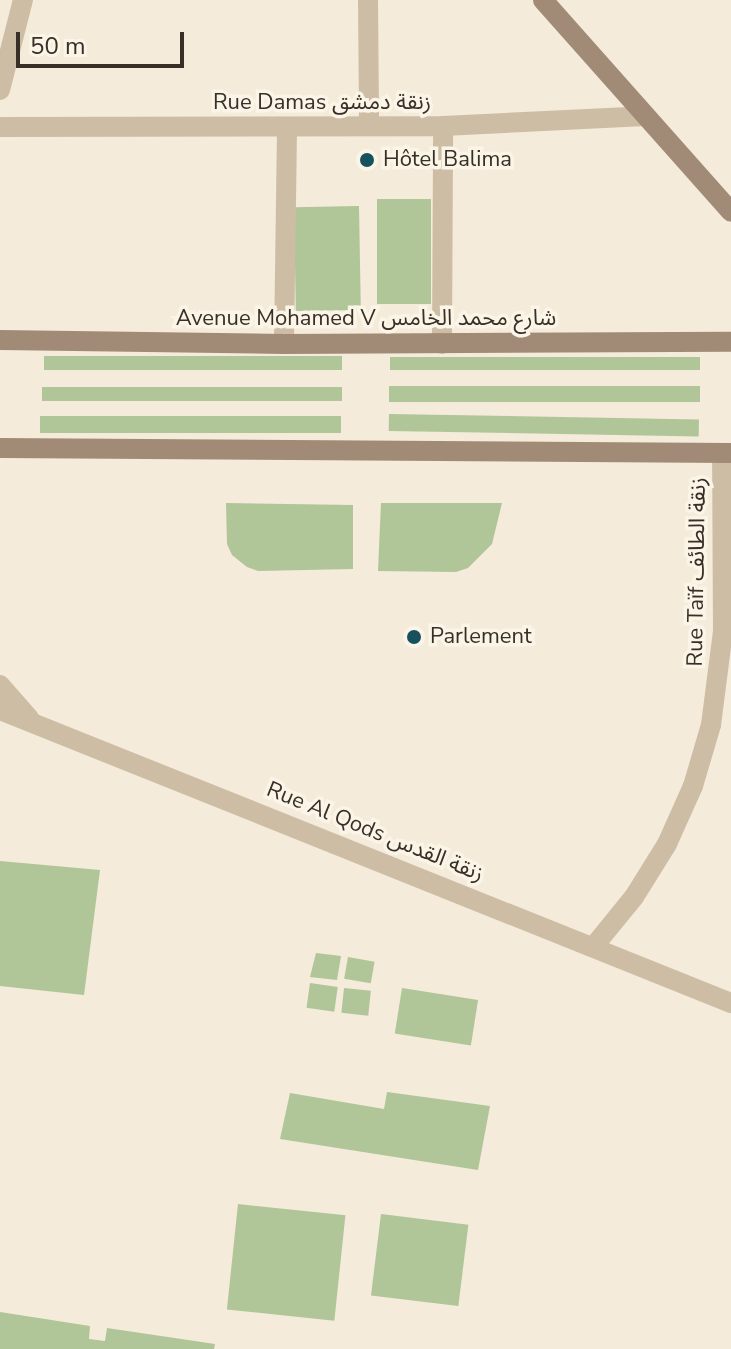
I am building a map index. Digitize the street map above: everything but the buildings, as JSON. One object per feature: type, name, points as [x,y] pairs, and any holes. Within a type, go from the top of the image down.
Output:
[{"type":"main road","points":[[543,0],[731,212]]},
{"type":"main road","name":"Avenue Mohamed V شارع محمد الخامس","points":[[0,340],[284,344],[731,342]]},
{"type":"main road","points":[[0,448],[727,453]]},
{"type":"street","points":[[0,90],[23,0]]},
{"type":"street","points":[[368,0],[369,126]]},
{"type":"street","name":"Rue Damas زنقة دمشق","points":[[0,127],[443,126],[645,116]]},
{"type":"street","points":[[442,344],[443,126]]},
{"type":"street","points":[[284,344],[287,128]]},
{"type":"street","name":"Rue Taïf زنقة الطائف","points":[[594,946],[634,897],[667,844],[693,786],[707,741],[722,647],[727,453]]},
{"type":"street","points":[[0,685],[33,723]]},
{"type":"street","name":"Rue Al Qods زنقة القدس","points":[[0,710],[731,1003]]},
{"type":"green space","points":[[377,199],[431,199],[431,304],[377,304]]},
{"type":"green space","points":[[359,206],[361,310],[296,311],[294,207]]},
{"type":"green space","points":[[44,356],[342,356],[342,370],[44,370]]},
{"type":"green space","points":[[390,357],[700,357],[700,370],[390,370]]},
{"type":"green space","points":[[389,386],[700,386],[700,402],[389,402]]},
{"type":"green space","points":[[42,387],[342,387],[342,401],[42,401]]},
{"type":"green space","points":[[389,414],[699,419],[699,436],[389,431]]},
{"type":"green space","points":[[40,416],[341,416],[341,433],[40,433]]},
{"type":"green space","points":[[226,503],[353,505],[353,569],[258,571],[247,567],[232,555],[227,544]]},
{"type":"green space","points":[[381,503],[502,503],[492,544],[468,568],[456,572],[378,571]]},
{"type":"green space","points":[[0,861],[100,870],[84,995],[0,986]]},
{"type":"green space","points":[[316,953],[341,956],[337,980],[310,977]]},
{"type":"green space","points":[[348,957],[375,962],[371,983],[344,979]]},
{"type":"green space","points":[[310,983],[338,987],[334,1012],[307,1008]]},
{"type":"green space","points":[[344,988],[371,991],[368,1016],[341,1013]]},
{"type":"green space","points":[[402,988],[478,1000],[471,1045],[395,1033]]},
{"type":"green space","points":[[387,1092],[490,1106],[478,1170],[280,1139],[290,1093],[384,1109]]},
{"type":"green space","points":[[238,1204],[345,1215],[334,1321],[227,1309]]},
{"type":"green space","points":[[381,1214],[468,1225],[458,1306],[371,1295]]},
{"type":"green space","points":[[0,1312],[90,1326],[89,1339],[105,1341],[107,1328],[215,1344],[214,1349],[0,1349]]},
{"type":"place","name":"Hôtel Balima","points":[[367,160]]},
{"type":"place","name":"Parlement","points":[[414,637]]}]
